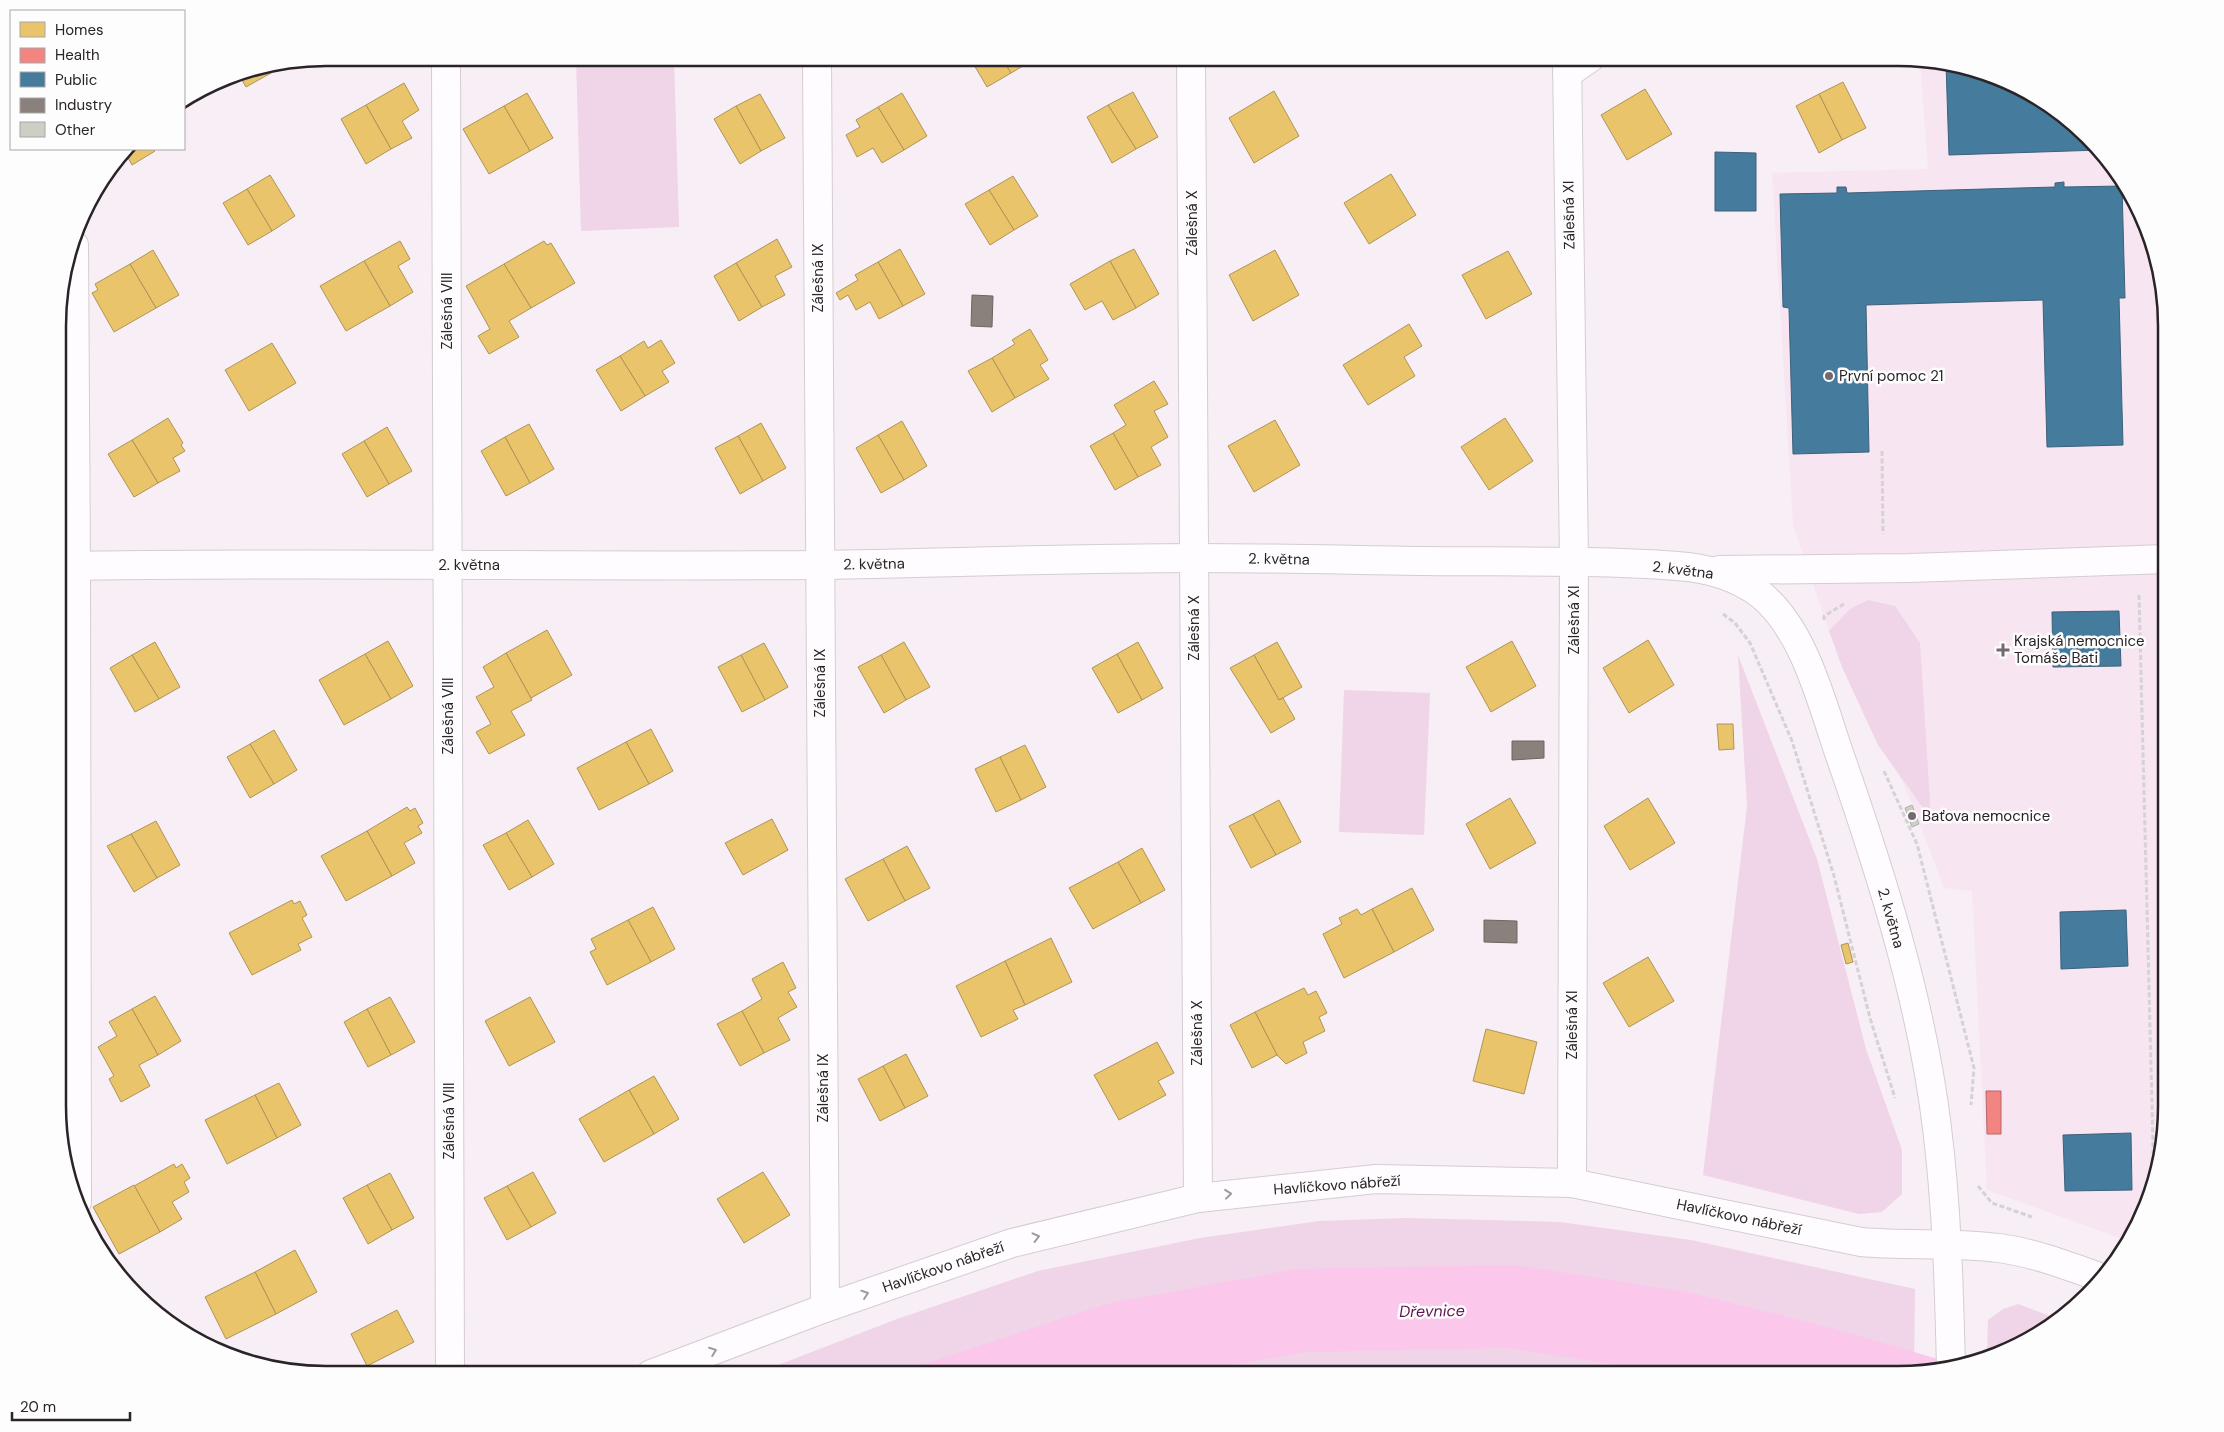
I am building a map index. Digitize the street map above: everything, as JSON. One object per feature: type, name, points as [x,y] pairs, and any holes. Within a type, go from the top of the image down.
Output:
[{"type":"street","name":"Zálešná VIII","points":[[446,66],[450,1366]]},
{"type":"street","name":"Zálešná IX","points":[[817,66],[824,1308]]},
{"type":"street","name":"Zálešná X","points":[[1191,66],[1198,1198]]},
{"type":"street","name":"Zálešná XI","points":[[1567,66],[1574,562],[1572,1182]]},
{"type":"street","points":[[74,264],[68,566],[77,1178]]},
{"type":"street","name":"2. května","points":[[68,566],[819,565],[1193,558],[1574,562],[1682,566],[1709,570],[1746,585],[1769,602],[1797,641],[1817,688],[1862,817],[1909,981],[1925,1053],[1937,1128],[1947,1245],[1951,1361]]},
{"type":"street","points":[[1709,570],[1910,568],[2158,559]]},
{"type":"street","name":"Havlíčkovo nábřeží","points":[[672,1366],[824,1308],[1012,1243],[1198,1198],[1376,1179],[1572,1182],[1861,1242],[2015,1250],[2052,1260],[2094,1275]]},
{"type":"path","points":[[2139,590],[2153,1155]]},
{"type":"path","points":[[1824,626],[1824,616],[1846,603]]},
{"type":"path","points":[[1882,766],[1917,844],[1974,1068],[1971,1108]]},
{"type":"path","points":[[1975,1179],[1978,1186],[1992,1203],[2036,1218]]},
{"type":"shaded area","points":[[576,66],[674,66],[679,227],[581,231]]},
{"type":"shaded area","name":"Krajská nemocnice Tomáše Bati","points":[[1921,67],[1965,75],[2013,93],[2056,120],[2082,142],[2104,168],[2131,211],[2144,243],[2153,275],[2158,326],[2158,1106],[2156,1140],[2149,1173],[2138,1205],[2121,1239],[1987,1190],[1972,891],[1944,888],[1911,801],[1851,670],[1829,631],[1793,525],[1772,173],[1928,169]]},
{"type":"shaded area","points":[[1868,600],[1895,606],[1920,643],[1931,819],[1878,745],[1842,667],[1829,631],[1850,609]]},
{"type":"shaded area","points":[[1738,655],[1817,859],[1866,1049],[1902,1150],[1902,1194],[1882,1212],[1859,1214],[1703,1175],[1747,806]]},
{"type":"shaded area","points":[[1344,690],[1430,693],[1424,835],[1339,832]]},
{"type":"shaded area","points":[[1406,1218],[1560,1222],[1691,1240],[1915,1289],[1914,1365],[776,1366],[897,1319],[1038,1271],[1200,1238],[1319,1221]]},
{"type":"shaded area","points":[[2018,1304],[2050,1316],[2013,1339],[1987,1350],[1988,1320],[2003,1309]]},
{"type":"water","name":"Dřevnice","points":[[1516,1265],[1687,1292],[1832,1328],[1946,1361],[1898,1366],[1623,1366],[1510,1348],[1305,1352],[1225,1366],[919,1366],[1106,1304],[1296,1269]]},
{"type":"building: Homes","points":[[975,66],[1007,66],[1011,73],[987,87]]},
{"type":"building: Homes","points":[[1007,66],[1023,66],[1011,73]]},
{"type":"building: Homes","points":[[271,73],[246,87],[242,80]]},
{"type":"building: Homes","points":[[1843,82],[1866,128],[1842,140],[1819,94]]},
{"type":"building: Homes","points":[[404,83],[419,110],[402,121],[412,138],[391,149],[366,105]]},
{"type":"building: Homes","points":[[1645,89],[1672,134],[1627,160],[1601,115]]},
{"type":"building: Homes","points":[[1274,91],[1299,136],[1254,163],[1229,118]]},
{"type":"building: Homes","points":[[1133,92],[1158,137],[1136,149],[1108,105]]},
{"type":"building: Homes","points":[[527,93],[553,138],[530,151],[504,106]]},
{"type":"building: Homes","points":[[902,93],[927,136],[904,150],[878,107]]},
{"type":"building: Homes","points":[[760,94],[785,138],[761,151],[736,106]]},
{"type":"building: Homes","points":[[1819,94],[1842,140],[1819,153],[1796,106]]},
{"type":"building: Homes","points":[[366,105],[391,149],[366,164],[341,119]]},
{"type":"building: Homes","points":[[1108,105],[1136,149],[1112,163],[1087,117]]},
{"type":"building: Homes","points":[[504,106],[530,151],[489,174],[463,129]]},
{"type":"building: Homes","points":[[736,106],[761,151],[740,164],[714,119]]},
{"type":"building: Homes","points":[[878,107],[904,150],[882,163],[873,148],[857,157],[846,135],[860,127],[856,120]]},
{"type":"building: Homes","points":[[135,150],[155,151],[132,165],[128,158]]},
{"type":"building: Homes","points":[[1391,174],[1416,215],[1369,244],[1344,203]]},
{"type":"building: Homes","points":[[270,175],[295,216],[272,231],[247,189]]},
{"type":"building: Homes","points":[[1013,176],[1038,216],[1014,230],[989,190]]},
{"type":"building: Homes","points":[[247,189],[272,231],[248,245],[223,203]]},
{"type":"building: Homes","points":[[989,190],[1014,230],[990,245],[965,204]]},
{"type":"building: Homes","points":[[777,239],[792,267],[775,276],[785,295],[762,307],[736,263]]},
{"type":"building: Homes","points":[[400,241],[410,259],[398,266],[413,292],[390,306],[364,261]]},
{"type":"building: Homes","points":[[544,241],[547,245],[551,243],[575,283],[531,308],[504,264]]},
{"type":"building: Homes","points":[[900,249],[925,294],[903,306],[878,262]]},
{"type":"building: Homes","points":[[1134,249],[1159,294],[1136,308],[1110,261]]},
{"type":"building: Homes","points":[[153,250],[179,295],[156,308],[130,264]]},
{"type":"building: Homes","points":[[1275,250],[1299,295],[1253,321],[1229,275]]},
{"type":"building: Homes","points":[[1508,251],[1532,294],[1486,319],[1462,275]]},
{"type":"building: Homes","points":[[364,261],[390,306],[346,331],[320,286]]},
{"type":"building: Homes","points":[[1110,261],[1136,308],[1113,320],[1102,301],[1085,310],[1070,284]]},
{"type":"building: Homes","points":[[878,262],[903,306],[879,319],[870,302],[856,310],[848,295],[840,300],[836,293],[858,280],[855,275]]},
{"type":"building: Homes","points":[[736,263],[762,307],[739,321],[714,276]]},
{"type":"building: Homes","points":[[130,264],[156,308],[114,332],[92,293],[98,290],[95,284]]},
{"type":"building: Homes","points":[[504,264],[531,308],[509,321],[519,337],[489,354],[478,336],[490,329],[466,286]]},
{"type":"building: Homes","points":[[1409,324],[1422,346],[1404,357],[1415,376],[1368,405],[1343,365]]},
{"type":"building: Homes","points":[[1030,329],[1048,360],[1040,365],[1049,379],[1015,398],[992,358],[1015,344],[1012,340]]},
{"type":"building: Homes","points":[[661,340],[675,363],[662,371],[669,382],[645,396],[620,356],[644,341],[648,348]]},
{"type":"building: Homes","points":[[272,343],[296,383],[249,411],[225,370]]},
{"type":"building: Homes","points":[[620,356],[645,396],[621,411],[596,370]]},
{"type":"building: Homes","points":[[992,358],[1015,398],[992,412],[968,371]]},
{"type":"building: Homes","points":[[1154,381],[1168,404],[1154,411],[1168,437],[1151,447],[1161,465],[1138,477],[1113,433],[1126,425],[1114,405]]},
{"type":"building: Homes","points":[[168,418],[183,443],[181,445],[185,451],[173,458],[180,471],[158,483],[132,440]]},
{"type":"building: Homes","points":[[1505,418],[1533,461],[1489,490],[1461,447]]},
{"type":"building: Homes","points":[[1275,420],[1300,465],[1254,492],[1228,446]]},
{"type":"building: Homes","points":[[902,421],[927,466],[904,480],[878,435]]},
{"type":"building: Homes","points":[[761,423],[786,468],[763,481],[738,436]]},
{"type":"building: Homes","points":[[529,424],[554,469],[530,483],[505,437]]},
{"type":"building: Homes","points":[[387,427],[412,471],[389,484],[364,441]]},
{"type":"building: Homes","points":[[1113,433],[1138,477],[1115,490],[1090,446]]},
{"type":"building: Homes","points":[[878,435],[904,480],[881,493],[856,448]]},
{"type":"building: Homes","points":[[738,436],[763,481],[740,494],[715,448]]},
{"type":"building: Homes","points":[[505,437],[530,483],[506,496],[481,451]]},
{"type":"building: Homes","points":[[132,440],[158,483],[134,497],[108,454]]},
{"type":"building: Homes","points":[[364,441],[389,484],[367,497],[342,454]]},
{"type":"building: Homes","points":[[547,630],[572,675],[531,698],[506,653]]},
{"type":"building: Homes","points":[[1648,640],[1674,685],[1629,713],[1603,668]]},
{"type":"building: Homes","points":[[388,641],[413,686],[391,699],[365,654]]},
{"type":"building: Homes","points":[[1512,641],[1536,686],[1491,712],[1466,667]]},
{"type":"building: Homes","points":[[155,642],[180,687],[159,699],[132,655]]},
{"type":"building: Homes","points":[[904,642],[930,687],[906,700],[881,655]]},
{"type":"building: Homes","points":[[1138,642],[1163,688],[1142,700],[1117,654]]},
{"type":"building: Homes","points":[[1277,642],[1302,687],[1279,700],[1254,655]]},
{"type":"building: Homes","points":[[764,643],[788,687],[765,700],[741,655]]},
{"type":"building: Homes","points":[[506,653],[532,700],[511,711],[525,735],[489,754],[476,732],[491,724],[476,697],[494,687],[483,667]]},
{"type":"building: Homes","points":[[365,654],[391,699],[344,725],[319,680]]},
{"type":"building: Homes","points":[[1117,654],[1142,700],[1118,713],[1092,668]]},
{"type":"building: Homes","points":[[132,655],[159,699],[135,712],[110,668]]},
{"type":"building: Homes","points":[[741,655],[765,700],[742,712],[718,667]]},
{"type":"building: Homes","points":[[881,655],[906,700],[884,713],[858,667]]},
{"type":"building: Homes","points":[[1254,655],[1279,700],[1283,698],[1295,719],[1271,733],[1230,668]]},
{"type":"building: Homes","points":[[1717,724],[1733,724],[1734,749],[1719,750]]},
{"type":"building: Homes","points":[[651,729],[673,771],[649,784],[626,742]]},
{"type":"building: Homes","points":[[274,730],[297,770],[274,784],[250,744]]},
{"type":"building: Homes","points":[[626,742],[649,784],[599,810],[577,768]]},
{"type":"building: Homes","points":[[250,744],[274,784],[250,798],[227,757]]},
{"type":"building: Homes","points":[[1025,745],[1046,787],[1021,800],[1000,757]]},
{"type":"building: Homes","points":[[1000,757],[1021,800],[996,812],[975,769]]},
{"type":"building: Homes","points":[[1510,798],[1536,843],[1490,869],[1466,824]]},
{"type":"building: Homes","points":[[1648,798],[1675,843],[1630,870],[1604,826]]},
{"type":"building: Homes","points":[[1279,800],[1301,842],[1276,855],[1253,814]]},
{"type":"building: Homes","points":[[407,807],[410,811],[415,808],[423,823],[418,826],[422,833],[404,843],[415,863],[392,876],[367,831]]},
{"type":"building: Homes","points":[[1253,814],[1276,855],[1251,868],[1229,826]]},
{"type":"building: Homes","points":[[772,819],[788,850],[743,875],[725,843]]},
{"type":"building: Homes","points":[[528,820],[554,864],[532,877],[506,833]]},
{"type":"building: Homes","points":[[156,821],[180,865],[157,878],[131,834]]},
{"type":"building: Homes","points":[[367,831],[392,876],[346,901],[321,856]]},
{"type":"building: Homes","points":[[506,833],[532,877],[509,890],[483,845]]},
{"type":"building: Homes","points":[[131,834],[157,878],[134,892],[107,846]]},
{"type":"building: Homes","points":[[907,846],[930,888],[905,901],[883,859]]},
{"type":"building: Homes","points":[[1142,848],[1165,890],[1141,903],[1118,862]]},
{"type":"building: Homes","points":[[883,859],[905,901],[868,921],[845,879]]},
{"type":"building: Homes","points":[[1118,862],[1141,903],[1093,929],[1069,888]]},
{"type":"building: Homes","points":[[1412,888],[1434,930],[1394,952],[1372,909]]},
{"type":"building: Homes","points":[[292,900],[294,904],[300,901],[307,915],[302,918],[312,937],[298,944],[301,950],[252,975],[229,933]]},
{"type":"building: Homes","points":[[653,907],[675,949],[651,962],[628,920]]},
{"type":"building: Homes","points":[[1357,909],[1361,915],[1372,909],[1394,952],[1344,978],[1323,934],[1342,924],[1339,918]]},
{"type":"building: Homes","points":[[628,920],[651,962],[607,985],[590,952],[596,949],[591,939]]},
{"type":"building: Homes","points":[[1051,938],[1072,982],[1025,1005],[1005,961]]},
{"type":"building: Homes","points":[[1848,943],[1853,962],[1846,964],[1841,945]]},
{"type":"building: Homes","points":[[1648,957],[1674,1001],[1629,1027],[1603,983]]},
{"type":"building: Homes","points":[[1005,961],[1025,1005],[1013,1010],[1018,1019],[981,1037],[956,986]]},
{"type":"building: Homes","points":[[783,962],[796,988],[788,992],[797,1007],[778,1018],[790,1040],[764,1053],[742,1011],[762,999],[752,979]]},
{"type":"building: Homes","points":[[1304,988],[1308,995],[1316,991],[1327,1013],[1319,1017],[1325,1031],[1303,1042],[1307,1053],[1286,1064],[1277,1055],[1255,1012]]},
{"type":"building: Homes","points":[[155,996],[181,1041],[158,1055],[132,1009]]},
{"type":"building: Homes","points":[[390,997],[415,1042],[391,1055],[367,1009]]},
{"type":"building: Homes","points":[[530,997],[555,1042],[509,1066],[485,1021]]},
{"type":"building: Homes","points":[[132,1009],[158,1055],[139,1065],[150,1086],[121,1102],[109,1079],[114,1076],[98,1047],[117,1036],[109,1022]]},
{"type":"building: Homes","points":[[367,1009],[391,1055],[368,1067],[344,1022]]},
{"type":"building: Homes","points":[[742,1011],[764,1053],[740,1066],[717,1024]]},
{"type":"building: Homes","points":[[1255,1012],[1277,1055],[1252,1068],[1230,1025]]},
{"type":"building: Homes","points":[[1486,1029],[1537,1042],[1524,1094],[1473,1081]]},
{"type":"building: Homes","points":[[1157,1042],[1174,1073],[1158,1081],[1166,1095],[1119,1120],[1094,1075]]},
{"type":"building: Homes","points":[[906,1054],[928,1096],[905,1108],[883,1066]]},
{"type":"building: Homes","points":[[883,1066],[905,1108],[880,1121],[858,1079]]},
{"type":"building: Homes","points":[[654,1076],[679,1119],[654,1134],[629,1090]]},
{"type":"building: Homes","points":[[279,1083],[301,1125],[277,1138],[255,1095]]},
{"type":"building: Homes","points":[[629,1090],[654,1134],[604,1162],[579,1119]]},
{"type":"building: Homes","points":[[255,1095],[277,1138],[227,1164],[205,1120]]},
{"type":"building: Homes","points":[[174,1164],[176,1168],[182,1164],[190,1178],[184,1182],[189,1192],[172,1202],[182,1219],[160,1232],[134,1186]]},
{"type":"building: Homes","points":[[533,1172],[556,1213],[531,1227],[507,1186]]},
{"type":"building: Homes","points":[[763,1172],[790,1215],[744,1243],[717,1199]]},
{"type":"building: Homes","points":[[390,1173],[414,1218],[392,1230],[367,1185]]},
{"type":"building: Homes","points":[[134,1185],[160,1232],[119,1254],[93,1207]]},
{"type":"building: Homes","points":[[367,1185],[392,1230],[368,1244],[343,1198]]},
{"type":"building: Homes","points":[[507,1186],[531,1227],[507,1240],[484,1198]]},
{"type":"building: Homes","points":[[295,1250],[317,1292],[276,1314],[255,1272]]},
{"type":"building: Homes","points":[[255,1272],[276,1314],[226,1339],[205,1297]]},
{"type":"building: Homes","points":[[397,1310],[414,1342],[367,1366],[351,1334]]},
{"type":"building: Health","points":[[1986,1091],[2001,1091],[2001,1134],[1987,1134]]},
{"type":"building: Public","points":[[1946,71],[1981,80],[2028,101],[2056,120],[2089,150],[1949,155]]},
{"type":"building: Public","points":[[1715,152],[1756,153],[1756,211],[1715,211]]},
{"type":"building: Public","name":"První pomoc 21","points":[[2064,182],[2064,187],[2117,186],[2122,195],[2125,298],[2119,298],[2123,445],[2047,447],[2043,300],[1866,305],[1869,452],[1793,454],[1789,308],[1783,307],[1780,194],[1837,193],[1837,187],[1846,187],[1847,193],[2055,187],[2055,183]]},
{"type":"building: Public","points":[[2119,611],[2121,666],[2053,667],[2052,612]]},
{"type":"building: Public","points":[[2126,910],[2128,966],[2061,969],[2060,912]]},
{"type":"building: Public","points":[[2131,1133],[2132,1190],[2065,1191],[2063,1135]]},
{"type":"building: Industry","points":[[972,295],[993,296],[992,327],[971,326]]},
{"type":"building: Industry","points":[[1512,741],[1544,741],[1544,758],[1512,760]]},
{"type":"building: Industry","points":[[1484,920],[1517,921],[1517,943],[1484,942]]},
{"type":"building: Other","name":"Baťova nemocnice","points":[[1912,805],[1919,824],[1912,827],[1905,808]]},
{"type":"place","name":"První pomoc 21","points":[[1829,376]]},
{"type":"place","name":"Krajská nemocnice Tomáše Bati","points":[[2003,650]]},
{"type":"place","name":"Baťova nemocnice","points":[[1912,816]]}]
